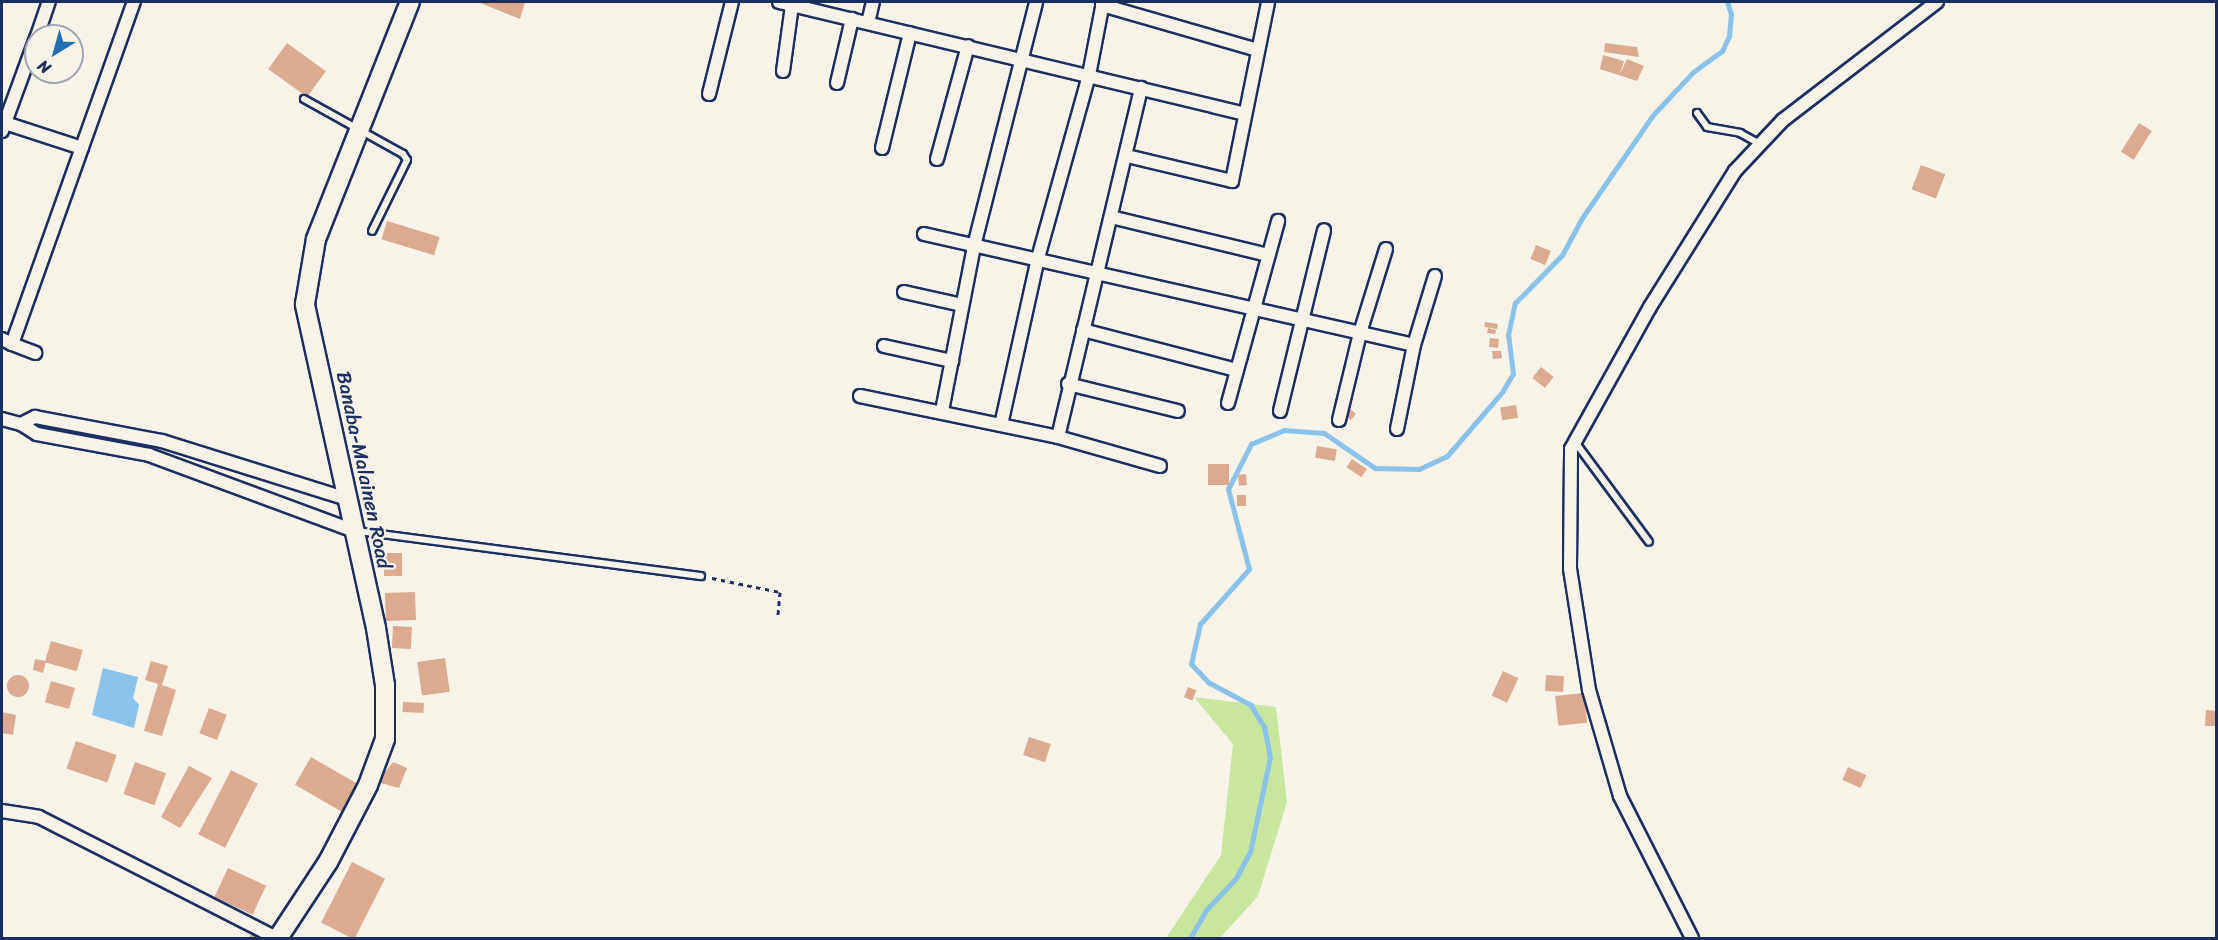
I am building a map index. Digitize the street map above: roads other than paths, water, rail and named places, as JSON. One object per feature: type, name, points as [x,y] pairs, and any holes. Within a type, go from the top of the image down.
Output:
[{"type":"street","points":[[41,24],[49,2]]},
{"type":"street","points":[[35,353],[7,341],[82,148],[134,2]]},
{"type":"street","name":"Banaba-Malainen Road","points":[[277,939],[328,862],[368,785],[385,739],[385,685],[305,304],[316,239],[410,2]]},
{"type":"street","points":[[709,94],[732,2]]},
{"type":"street","points":[[779,2],[1245,114]]},
{"type":"street","points":[[868,23],[873,2]]},
{"type":"street","points":[[942,411],[974,246],[1024,60],[1036,2]]},
{"type":"street","points":[[1127,156],[1232,181],[1268,2]]},
{"type":"street","points":[[1692,939],[1620,796],[1590,690],[1570,568],[1570,449],[1650,307],[1735,171],[1783,120],[1937,2]]},
{"type":"street","points":[[1001,425],[1038,258],[1089,75],[1103,3],[1258,50]]},
{"type":"street","points":[[783,71],[792,4]]},
{"type":"street","points":[[837,83],[852,19]]},
{"type":"street","points":[[882,148],[910,33]]},
{"type":"street","points":[[937,159],[968,46]]},
{"type":"street","points":[[24,68],[2,125],[82,148]]},
{"type":"street","points":[[1058,437],[1068,384],[1100,273],[1141,88]]},
{"type":"street","points":[[1111,217],[1268,255]]},
{"type":"street","points":[[1228,403],[1278,221]]},
{"type":"street","points":[[1280,411],[1324,230]]},
{"type":"street","points":[[924,234],[1414,345]]},
{"type":"street","points":[[1339,420],[1360,333],[1386,249]]},
{"type":"street","points":[[1396,429],[1414,345],[1435,276]]},
{"type":"street","points":[[904,292],[962,305]]},
{"type":"street","points":[[1083,330],[1237,370]]},
{"type":"street","points":[[884,346],[952,361]]},
{"type":"street","points":[[1068,384],[1178,411]]},
{"type":"street","points":[[860,396],[942,411],[1058,437],[1160,466]]},
{"type":"street","points":[[21,424],[35,417],[162,441],[347,499]]},
{"type":"street","points":[[2,419],[21,424],[37,434],[149,454],[354,531]]},
{"type":"street","points":[[2,811],[39,817],[277,939]]},
{"type":"lane","points":[[304,99],[407,160],[372,231]]},
{"type":"lane","points":[[1697,113],[1707,127],[1740,133],[1760,144]]},
{"type":"lane","points":[[1575,441],[1649,542]]},
{"type":"lane","points":[[354,531],[701,576]]},
{"type":"water","points":[[103,668],[138,677],[133,698],[139,705],[134,728],[92,715]]},
{"type":"waterway","points":[[1190,938],[1207,909],[1236,878],[1250,852],[1270,757],[1264,727],[1251,705],[1208,682],[1191,664],[1200,624],[1249,569],[1228,489],[1251,444],[1284,430],[1324,433],[1375,468],[1419,469],[1447,456],[1502,392],[1513,374],[1508,335],[1515,303],[1562,255],[1582,218],[1652,116],[1693,72],[1722,51],[1729,36],[1731,14],[1727,2]]}]
